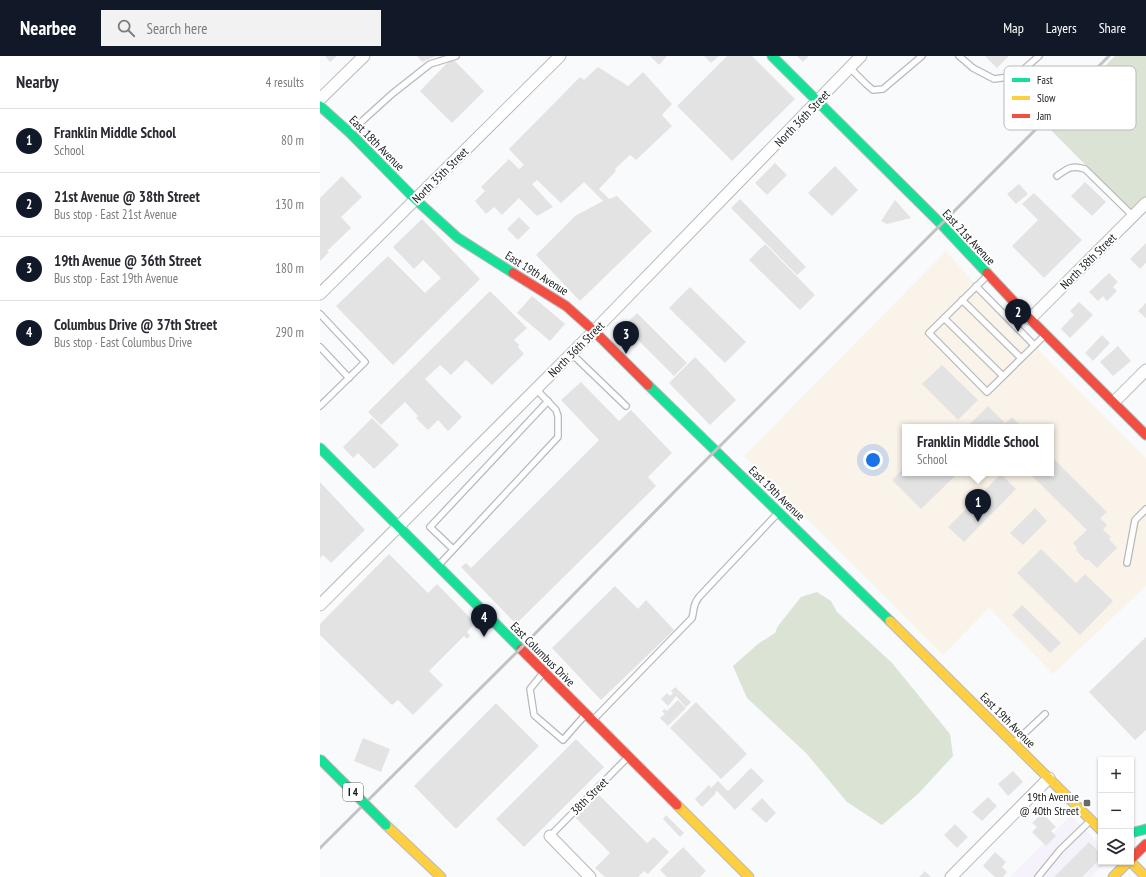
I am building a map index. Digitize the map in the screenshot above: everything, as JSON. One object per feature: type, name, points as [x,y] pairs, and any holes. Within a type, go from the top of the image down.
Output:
[{"type":"main road","name":"East 21st Avenue","points":[[772,56],[941,224],[1045,335],[1146,435]]},
{"type":"main road","name":"East 18th Avenue","points":[[320,106],[350,133],[415,199]]},
{"type":"main road","name":"East 19th Avenue","points":[[415,199],[458,238],[566,306],[594,331],[1095,823]]},
{"type":"main road","name":"East Columbus Drive","points":[[320,448],[749,877]]},
{"type":"main road","name":"I 4","points":[[320,759],[441,877]]},
{"type":"main road","points":[[1134,832],[1146,829]]},
{"type":"main road","points":[[1134,857],[1146,844]]},
{"type":"main road","points":[[1113,877],[1126,865]]},
{"type":"main road","points":[[1134,865],[1142,873]]},
{"type":"street","points":[[320,99],[364,56]]},
{"type":"street","name":"North 35th Street","points":[[320,294],[560,56]]},
{"type":"street","name":"North 36th Street","points":[[320,604],[572,354],[861,56]]},
{"type":"street","name":"North 38th Street","points":[[1030,319],[1146,203]]},
{"type":"street","points":[[1114,402],[1146,370]]},
{"type":"street","points":[[951,877],[1049,778]]},
{"type":"street","points":[[550,836],[590,877]]},
{"type":"lane","points":[[350,133],[392,94],[430,64],[456,56]]},
{"type":"lane","points":[[850,68],[874,90],[883,89],[922,56]]},
{"type":"lane","points":[[959,56],[973,68],[994,79],[1004,78]]},
{"type":"lane","points":[[1028,66],[1039,56]]},
{"type":"lane","points":[[1057,176],[1071,167],[1085,169],[1133,216]]},
{"type":"lane","points":[[988,274],[929,333],[987,392],[1045,335]]},
{"type":"lane","points":[[976,286],[1034,345]]},
{"type":"lane","points":[[962,300],[1021,358]]},
{"type":"lane","points":[[320,314],[366,362],[320,406]]},
{"type":"lane","points":[[944,318],[1003,376]]},
{"type":"lane","points":[[320,347],[349,378]]},
{"type":"lane","points":[[572,354],[626,406]]},
{"type":"lane","points":[[437,566],[558,437],[558,416],[556,410],[536,389]]},
{"type":"lane","points":[[453,549],[430,527],[548,401]]},
{"type":"lane","points":[[1127,563],[1135,520],[1146,509]]},
{"type":"lane","points":[[544,672],[530,688],[534,715],[562,740],[589,718],[692,618],[694,604],[699,597],[779,511]]},
{"type":"lane","points":[[1014,743],[1044,714]]},
{"type":"lane","name":"38th Street","points":[[550,836],[628,757]]},
{"type":"lane","points":[[1038,877],[1060,850],[1095,823]]},
{"type":"shaded area","points":[[946,251],[989,300],[1146,458],[1146,586],[1053,674],[989,608],[943,655],[744,456]]},
{"type":"shaded area","points":[[1071,815],[1098,843],[1098,865],[1103,865],[1091,877],[1010,877]]},
{"type":"green space","points":[[1115,56],[1146,56],[1146,198],[1133,213],[1051,130],[1136,130],[1136,66],[1105,66]]},
{"type":"green space","points":[[817,592],[831,601],[837,612],[892,663],[950,734],[953,756],[919,793],[882,825],[847,802],[806,753],[747,698],[733,666],[758,644],[775,633],[778,626],[801,597]]},
{"type":"building","points":[[325,56],[337,56],[330,62]]},
{"type":"building","points":[[417,56],[436,56],[422,62]]},
{"type":"building","points":[[650,56],[667,56],[659,65]]},
{"type":"building","points":[[704,56],[719,56],[711,63]]},
{"type":"building","points":[[727,56],[752,56],[795,99],[732,161],[677,106]]},
{"type":"building","points":[[797,56],[809,56],[803,62]]},
{"type":"building","points":[[985,56],[1009,56],[997,68]]},
{"type":"building","points":[[452,58],[484,91],[452,123],[420,91]]},
{"type":"building","points":[[598,67],[628,86],[643,72],[672,104],[662,115],[672,126],[636,160],[630,155],[615,169],[616,171],[599,189],[609,199],[617,196],[652,231],[580,301],[536,255],[575,216],[603,201],[584,182],[561,203],[537,180],[532,184],[553,207],[537,216],[519,198],[502,215],[494,207],[486,214],[475,201],[485,191],[481,187],[509,159],[519,169],[524,165],[509,149],[580,77],[584,80]]},
{"type":"building","points":[[775,163],[787,175],[767,195],[755,183]]},
{"type":"building","points":[[835,166],[858,190],[832,216],[808,193]]},
{"type":"building","points":[[342,176],[362,197],[341,217],[351,228],[327,251],[329,252],[320,261],[320,198]]},
{"type":"building","points":[[1085,182],[1106,202],[1092,216],[1071,196]]},
{"type":"building","points":[[1019,184],[1028,194],[1016,204],[1007,194]]},
{"type":"building","points":[[1034,193],[1082,240],[1044,278],[1012,246],[1038,220],[1022,204]]},
{"type":"building","points":[[740,199],[806,267],[797,275],[731,208]]},
{"type":"building","points":[[895,200],[911,218],[887,224],[881,221]]},
{"type":"building","points":[[519,217],[530,228],[518,240],[507,229]]},
{"type":"building","points":[[422,219],[480,279],[393,365],[336,306],[388,256],[425,293],[441,278],[423,260],[414,269],[393,247]]},
{"type":"building","points":[[1146,243],[1146,263],[1140,269],[1130,259]]},
{"type":"building","points":[[765,244],[815,295],[800,310],[749,260]]},
{"type":"building","points":[[1109,273],[1118,282],[1113,287],[1117,291],[1107,301],[1103,296],[1098,301],[1089,292]]},
{"type":"building","points":[[690,287],[746,342],[725,363],[669,308]]},
{"type":"building","points":[[490,291],[527,328],[514,340],[524,354],[492,385],[466,360],[451,375],[435,360],[440,365],[425,379],[462,417],[448,431],[438,420],[428,430],[416,418],[418,416],[405,402],[381,425],[368,412]]},
{"type":"building","points":[[532,296],[565,324],[550,341],[517,313]]},
{"type":"building","points":[[1079,302],[1093,315],[1070,338],[1061,329],[1074,315],[1070,311]]},
{"type":"building","points":[[1146,303],[1146,318],[1138,311]]},
{"type":"building","points":[[637,313],[687,363],[674,376],[624,326]]},
{"type":"building","points":[[1102,335],[1110,343],[1093,361],[1085,353]]},
{"type":"building","points":[[1118,346],[1131,361],[1113,376],[1100,362]]},
{"type":"building","points":[[695,357],[736,400],[710,425],[669,383]]},
{"type":"building","points":[[942,365],[978,400],[958,420],[922,384]]},
{"type":"building","points":[[581,382],[619,421],[631,410],[672,453],[648,477],[656,486],[516,624],[461,567],[466,563],[471,568],[599,440],[561,400]]},
{"type":"building","points":[[988,406],[1005,423],[1012,417],[1019,424],[970,424]]},
{"type":"building","points":[[372,418],[399,445],[374,469],[358,453],[353,458],[343,447]]},
{"type":"building","points":[[1054,459],[1107,512],[1100,518],[1107,525],[1103,530],[1111,537],[1109,539],[1117,548],[1097,568],[1088,559],[1086,561],[1076,550],[1077,548],[1073,543],[1087,530],[1032,476],[1054,476]]},
{"type":"building","points":[[902,470],[902,476],[955,476],[921,509],[892,480]]},
{"type":"building","points":[[999,476],[1003,476],[1016,489],[964,542],[948,527]]},
{"type":"building","points":[[320,482],[365,530],[331,563],[323,555],[320,558]]},
{"type":"building","points":[[1035,508],[1047,521],[1023,545],[1010,533]]},
{"type":"building","points":[[1041,549],[1076,583],[1085,574],[1113,601],[1080,635],[1017,573]]},
{"type":"building","points":[[389,554],[428,593],[437,584],[475,623],[467,632],[470,636],[467,639],[464,636],[429,671],[443,685],[413,715],[398,700],[392,705],[320,635],[320,624]]},
{"type":"building","points":[[615,586],[638,609],[646,600],[674,630],[601,700],[552,648]]},
{"type":"building","points":[[1022,605],[1061,643],[1050,653],[1012,615]]},
{"type":"building","points":[[1146,637],[1146,730],[1135,740],[1089,692]]},
{"type":"building","points":[[675,687],[691,702],[686,707],[676,696],[668,706],[661,699],[667,693],[670,696],[673,693],[671,691]]},
{"type":"building","points":[[678,700],[686,708],[668,726],[660,718],[665,714],[662,711],[665,709],[667,711]]},
{"type":"building","points":[[696,702],[747,754],[721,779],[670,728]]},
{"type":"building","points":[[496,703],[539,746],[456,829],[414,786]]},
{"type":"building","points":[[363,738],[390,749],[381,772],[354,761]]},
{"type":"building","points":[[576,739],[604,767],[524,847],[496,819]]},
{"type":"building","points":[[751,768],[764,781],[735,810],[717,791],[702,807],[695,799],[709,785],[711,788],[718,781],[728,791]]},
{"type":"building","points":[[1013,771],[1023,782],[1008,796],[998,784]]},
{"type":"building","points":[[598,794],[647,843],[654,837],[669,852],[648,874],[644,871],[638,877],[605,877],[595,868],[610,853],[575,817]]},
{"type":"building","points":[[988,797],[997,806],[982,821],[972,812]]},
{"type":"building","points":[[762,798],[776,813],[766,823],[751,809]]},
{"type":"building","points":[[1042,813],[1056,827],[1051,831],[1056,836],[1046,846],[1032,832],[1037,827],[1032,823]]},
{"type":"building","points":[[666,815],[684,833],[680,837],[663,819]]},
{"type":"building","points":[[955,824],[968,837],[957,848],[944,835]]},
{"type":"building","points":[[1089,842],[1098,851],[1098,861],[1082,877],[1054,877]]},
{"type":"building","points":[[683,847],[706,871],[700,877],[667,877],[660,870]]},
{"type":"building","points":[[995,852],[1006,862],[1002,867],[1007,872],[1003,877],[995,877],[983,866]]},
{"type":"building","points":[[925,871],[931,877],[919,877]]},
{"type":"railway","points":[[1099,66],[1109,56]]},
{"type":"railway","points":[[320,848],[520,649],[680,486],[1035,130]]},
{"type":"traffic: fast","points":[[772,56],[941,224],[987,273]]},
{"type":"traffic: fast","points":[[320,106],[350,133],[415,199],[458,238],[513,273]]},
{"type":"traffic: fast","points":[[648,385],[890,621]]},
{"type":"traffic: fast","points":[[320,448],[521,649]]},
{"type":"traffic: fast","points":[[320,759],[386,825]]},
{"type":"traffic: fast","points":[[1134,832],[1146,829]]},
{"type":"traffic: slow","points":[[890,621],[1100,829]]},
{"type":"traffic: slow","points":[[677,805],[749,877]]},
{"type":"traffic: slow","points":[[386,825],[441,877]]},
{"type":"traffic: slow","points":[[1113,877],[1125,865]]},
{"type":"traffic: slow","points":[[1134,865],[1146,877]]},
{"type":"traffic: jam","points":[[513,273],[566,306],[594,331],[648,385]]},
{"type":"traffic: jam","points":[[987,273],[1030,319],[1146,435]]},
{"type":"traffic: jam","points":[[521,649],[677,805]]},
{"type":"traffic: jam","points":[[1134,856],[1146,844]]},
{"type":"place","name":"21st Avenue @ 38th Street","points":[[1018,332]]},
{"type":"place","name":"19th Avenue @ 36th Street","points":[[626,354]]},
{"type":"place","name":"Franklin Middle School","points":[[978,522]]},
{"type":"place","name":"Columbus Drive @ 37th Street","points":[[484,637]]},
{"type":"place","name":"19th Avenue @ 40th Street","points":[[1087,803]]}]
